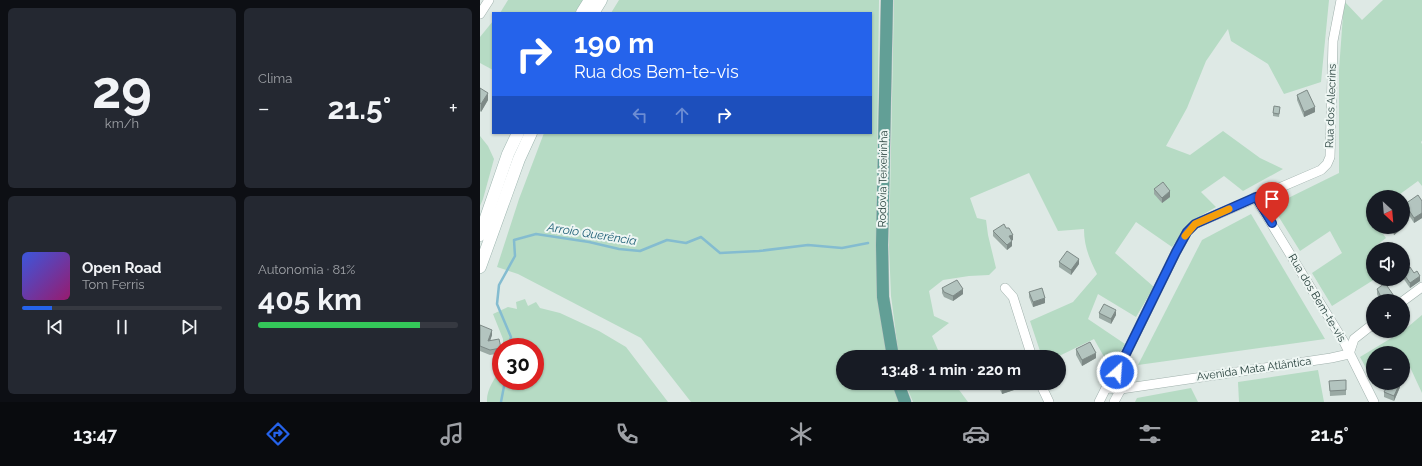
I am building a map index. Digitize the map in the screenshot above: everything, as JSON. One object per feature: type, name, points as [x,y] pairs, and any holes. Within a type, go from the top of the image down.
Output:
[{"type":"main road","points":[[583,12],[590,0]]},
{"type":"main road","points":[[594,12],[601,0]]},
{"type":"main road","name":"Rodovia Teixeirinha","points":[[888,0],[882,245],[883,297],[892,350]]},
{"type":"main road","points":[[480,235],[508,154],[518,134]]},
{"type":"main road","points":[[480,266],[519,158],[531,134]]},
{"type":"main road","points":[[901,390],[905,402]]},
{"type":"street","points":[[480,14],[489,0]]},
{"type":"street","name":"Rua dos Alecrins","points":[[1106,388],[1117,372],[1187,232],[1195,224],[1321,170],[1327,164],[1330,157],[1333,41],[1341,0]]},
{"type":"street","name":"Rua dos Bem-te-vis","points":[[1256,197],[1344,342],[1374,402]]},
{"type":"street","points":[[1410,296],[1422,287]]},
{"type":"street","points":[[1005,288],[1013,297],[1030,350]]},
{"type":"street","points":[[1349,354],[1354,339],[1366,330]]},
{"type":"street","name":"Avenida Mata Atlântica","points":[[1106,388],[1121,389],[1331,358],[1349,354]]},
{"type":"street","points":[[1114,402],[1121,389],[1117,372]]},
{"type":"street","points":[[1099,402],[1106,388]]},
{"type":"street","points":[[1043,390],[1049,402]]},
{"type":"green space","points":[[508,0],[583,0],[576,12],[501,12]]},
{"type":"green space","points":[[619,0],[879,0],[876,241],[878,296],[886,350],[836,350],[836,390],[896,390],[900,402],[691,402],[641,338],[518,274],[497,267],[519,199],[544,134],[872,134],[872,12],[612,12]]},
{"type":"green space","points":[[894,0],[1329,0],[1321,82],[1284,94],[1268,64],[1231,41],[1228,29],[1206,61],[1187,108],[1166,146],[1190,155],[1223,131],[1260,158],[1283,169],[1243,191],[1224,176],[1201,192],[1216,207],[1190,222],[1172,247],[1136,222],[1115,253],[1154,287],[1136,317],[1098,294],[1088,319],[1125,344],[1114,364],[1107,362],[1094,339],[1066,353],[1066,350],[1040,350],[1030,321],[1073,302],[1097,274],[1088,252],[1084,229],[1058,231],[1029,173],[970,198],[977,218],[986,220],[996,268],[989,275],[943,280],[929,291],[934,316],[949,323],[932,336],[938,350],[898,350],[891,296],[889,247]]},
{"type":"green space","points":[[1383,0],[1422,0],[1422,186],[1418,181],[1406,190],[1366,190],[1366,234],[1383,234],[1386,238],[1381,242],[1366,242],[1366,285],[1332,306],[1312,273],[1342,253],[1330,231],[1300,251],[1272,206],[1339,173],[1339,70],[1344,1],[1362,20]]},
{"type":"green space","points":[[492,22],[492,69],[480,63],[480,37]]},
{"type":"green space","points":[[480,136],[488,146],[494,159],[480,206]]},
{"type":"green space","points":[[1251,214],[1325,339],[1138,365],[1202,240]]},
{"type":"green space","points":[[525,299],[528,306],[536,302],[540,308],[560,313],[599,331],[626,347],[668,402],[487,402],[489,389],[492,384],[492,390],[544,390],[544,338],[503,338],[493,314],[508,307],[517,309],[516,302]]},
{"type":"green space","points":[[1422,315],[1422,393],[1410,367],[1410,346],[1378,346],[1391,338],[1410,338],[1410,325]]},
{"type":"green space","points":[[1366,353],[1366,368],[1360,357]]},
{"type":"green space","points":[[1318,370],[1324,402],[1239,402],[1238,382]]},
{"type":"green space","points":[[1191,388],[1198,402],[1135,402],[1137,398]]},
{"type":"green space","points":[[908,390],[959,390],[968,402],[913,402]]},
{"type":"building","points":[[480,88],[488,93],[481,104],[480,103]]},
{"type":"building","points":[[1307,90],[1315,107],[1304,112],[1297,95]]},
{"type":"building","points":[[1274,106],[1280,107],[1279,114],[1273,113]]},
{"type":"building","points":[[1163,182],[1170,191],[1162,198],[1154,189]]},
{"type":"building","points":[[1418,195],[1422,201],[1422,213],[1414,218],[1410,212],[1410,201]]},
{"type":"building","points":[[1004,224],[1006,228],[1009,228],[1013,235],[1009,236],[1012,241],[1007,245],[993,231]]},
{"type":"building","points":[[1067,251],[1079,259],[1071,270],[1059,262]]},
{"type":"building","points":[[1410,267],[1414,273],[1417,271],[1420,276],[1410,283]]},
{"type":"building","points":[[957,280],[963,289],[953,296],[944,292],[942,288]]},
{"type":"building","points":[[1381,286],[1387,286],[1393,294],[1380,294],[1377,289]]},
{"type":"building","points":[[1042,288],[1045,298],[1033,302],[1029,292]]},
{"type":"building","points":[[1104,304],[1116,310],[1111,319],[1099,313]]},
{"type":"building","points":[[480,325],[492,330],[488,341],[492,340],[492,350],[480,346]]},
{"type":"building","points":[[1090,342],[1096,353],[1082,360],[1076,349]]},
{"type":"building","points":[[1346,380],[1346,390],[1330,391],[1329,381]]},
{"type":"building","points":[[1385,390],[1397,390],[1394,396],[1384,392]]},
{"type":"waterway","name":"Arroio Querência","points":[[511,338],[497,304],[499,285],[515,256],[514,240],[536,234],[589,242],[619,249],[640,251],[667,240],[686,243],[701,237],[720,253],[759,251],[808,245],[842,248],[868,243]]},
{"type":"waterway","name":"Arroio Querência","points":[[501,402],[503,390]]},
{"type":"slow traffic","points":[[1185,236],[1195,224],[1229,209]]},
{"type":"route","points":[[1117,372],[1176,252],[1187,232],[1195,224],[1256,197],[1272,223]]}]
